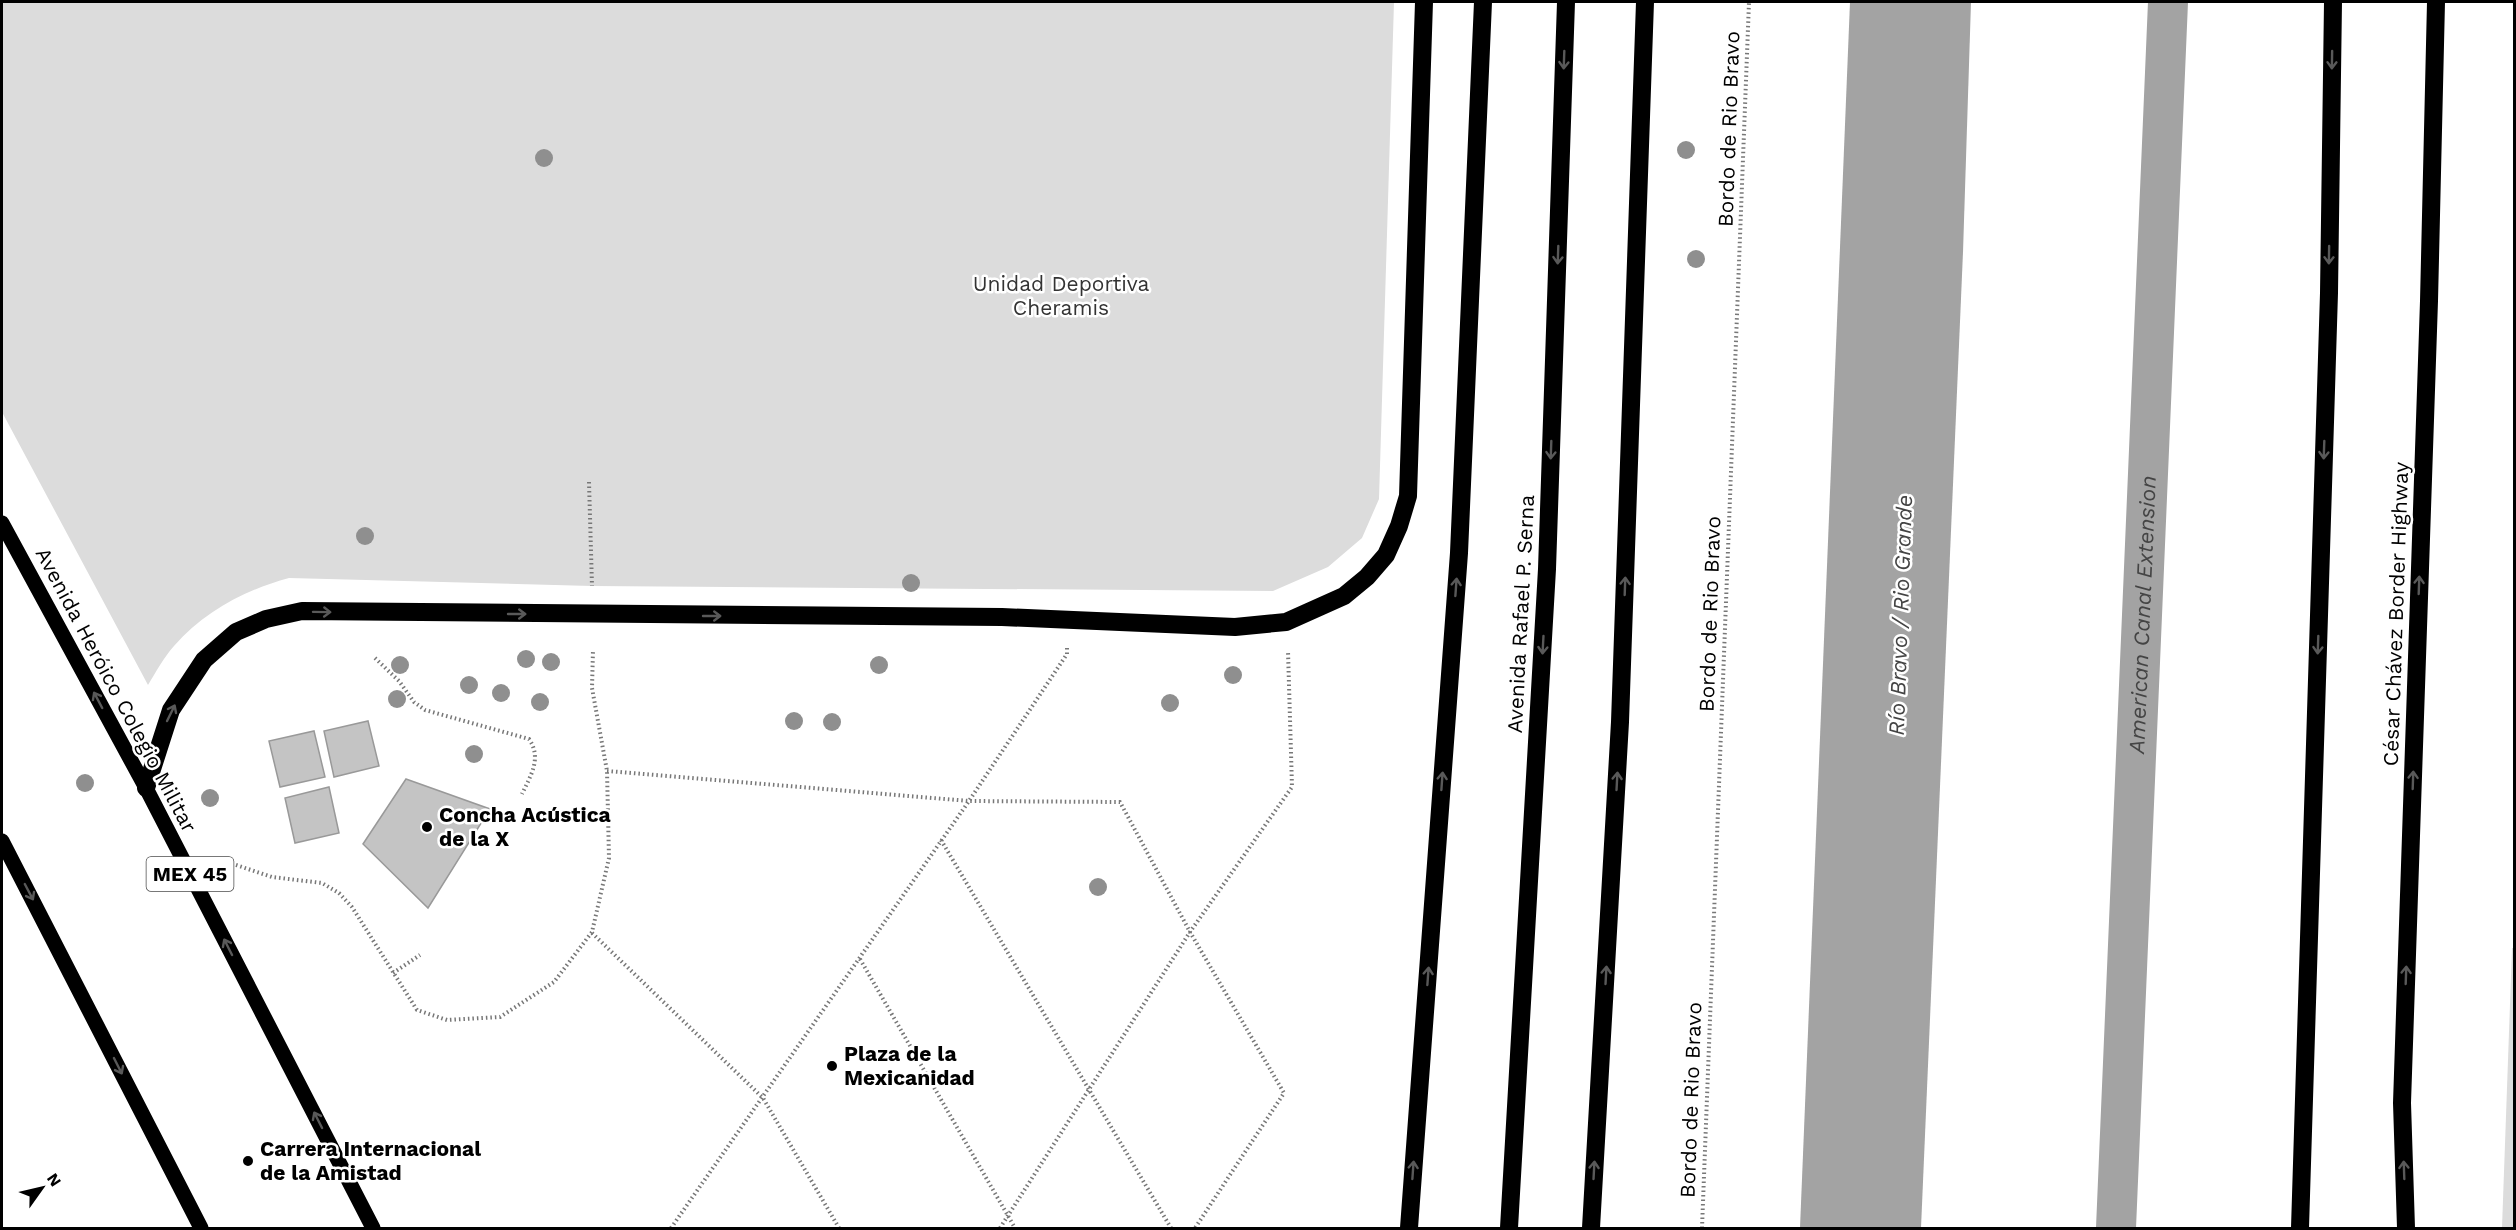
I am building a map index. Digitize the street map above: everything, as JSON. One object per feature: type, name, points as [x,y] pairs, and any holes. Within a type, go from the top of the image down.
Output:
[{"type":"highway","points":[[146,788],[171,710],[204,660],[236,632],[266,619],[303,611],[990,617],[1236,627],[1286,622],[1344,596],[1367,577],[1386,555],[1399,526],[1408,496],[1424,2]]},
{"type":"highway","points":[[1409,1228],[1459,553],[1483,2]]},
{"type":"highway","name":"Avenida Rafael P. Serna","points":[[1509,1228],[1547,570],[1566,2]]},
{"type":"highway","points":[[1591,1228],[1620,722],[1645,2]]},
{"type":"highway","points":[[2300,1228],[2329,305],[2333,2]]},
{"type":"highway","name":"César Chávez Border Highway","points":[[2406,1228],[2402,1103],[2429,301],[2436,2]]},
{"type":"main road","name":"Avenida Heróico Colegio Militar","points":[[2,523],[146,788],[374,1228]]},
{"type":"main road","points":[[2,841],[201,1228]]},
{"type":"main road","points":[[362,1228],[366,1213]]},
{"type":"path","name":"Bordo de Rio Bravo","points":[[1702,1228],[1749,2]]},
{"type":"path","points":[[589,482],[592,586]]},
{"type":"path","points":[[671,1228],[969,801],[1067,654],[1066,620]]},
{"type":"path","points":[[1000,1228],[1190,932],[1292,787],[1286,622]]},
{"type":"path","points":[[237,865],[272,877],[322,883],[339,893],[352,907],[417,1010],[447,1020],[500,1017],[554,982],[592,932],[609,858],[607,771],[592,688],[593,650]]},
{"type":"path","points":[[375,658],[399,681],[414,702],[425,710],[529,739],[536,749],[537,760],[522,794]]},
{"type":"path","points":[[607,771],[969,801],[1120,802],[1190,932],[1284,1094],[1195,1228]]},
{"type":"path","points":[[941,840],[1171,1228]]},
{"type":"path","points":[[592,932],[763,1098],[839,1228]]},
{"type":"path","points":[[393,973],[420,956]]},
{"type":"path","points":[[860,958],[1015,1228]]},
{"type":"green space","name":"Unidad Deportiva Cheramis","points":[[2,2],[1394,2],[1379,499],[1362,538],[1328,567],[1273,591],[592,586],[289,578],[241,596],[212,612],[170,650],[148,685],[2,412]]},
{"type":"green space","points":[[2512,948],[2514,948],[2514,1228],[2502,1228]]},
{"type":"water","name":"Río Bravo / Rio Grande","points":[[1850,2],[1971,2],[1963,252],[1921,1228],[1800,1228]]},
{"type":"building","points":[[368,721],[379,766],[334,777],[324,731]]},
{"type":"building","points":[[314,731],[325,777],[280,787],[269,741]]},
{"type":"building","name":"Concha Acústica de la X","points":[[406,779],[490,809],[428,908],[363,844]]},
{"type":"building","points":[[329,787],[339,833],[295,843],[285,798]]},
{"type":"waterway","name":"American Canal Extension","points":[[2116,1228],[2168,2]]},
{"type":"place","name":"Concha Acústica de la X","points":[[427,827]]},
{"type":"place","name":"Plaza de la Mexicanidad","points":[[832,1066]]},
{"type":"place","name":"Carrera Internacional de la Amistad","points":[[248,1161]]}]
